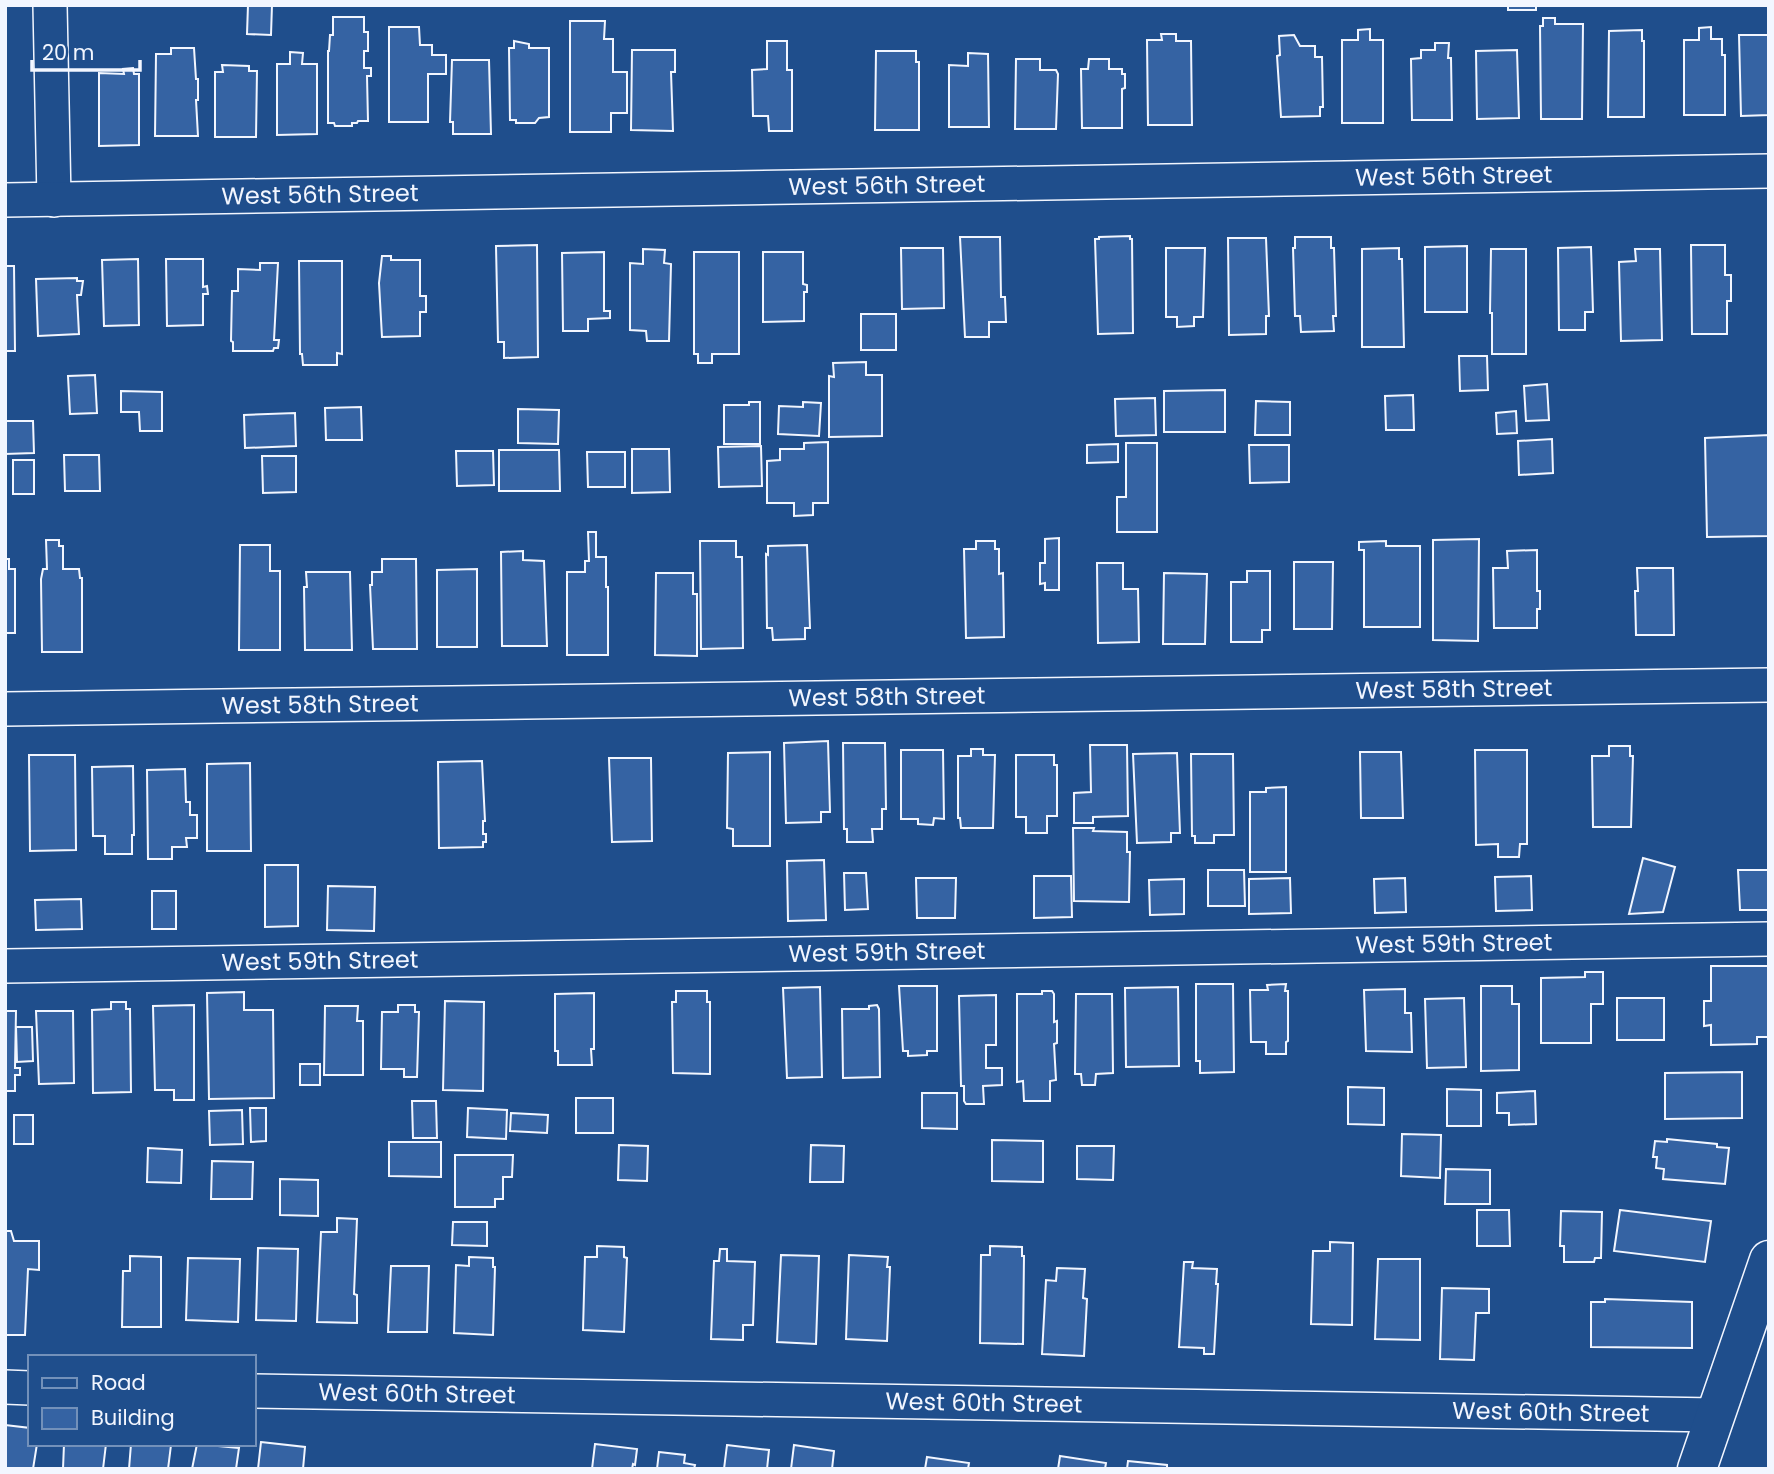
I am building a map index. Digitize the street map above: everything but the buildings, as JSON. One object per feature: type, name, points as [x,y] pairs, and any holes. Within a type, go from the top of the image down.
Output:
[{"type":"main road","points":[[1697,1469],[1715,1415],[1758,1319],[1769,1260]]},
{"type":"street","points":[[50,5],[54,200]]},
{"type":"street","name":"West 56th Street","points":[[5,200],[1769,172]]},
{"type":"street","name":"West 58th Street","points":[[5,709],[1769,685]]},
{"type":"street","name":"West 59th Street","points":[[5,966],[1769,939]]},
{"type":"street","points":[[5,1387],[28,1388]]},
{"type":"street","name":"West 60th Street","points":[[256,1391],[1715,1415]]}]
